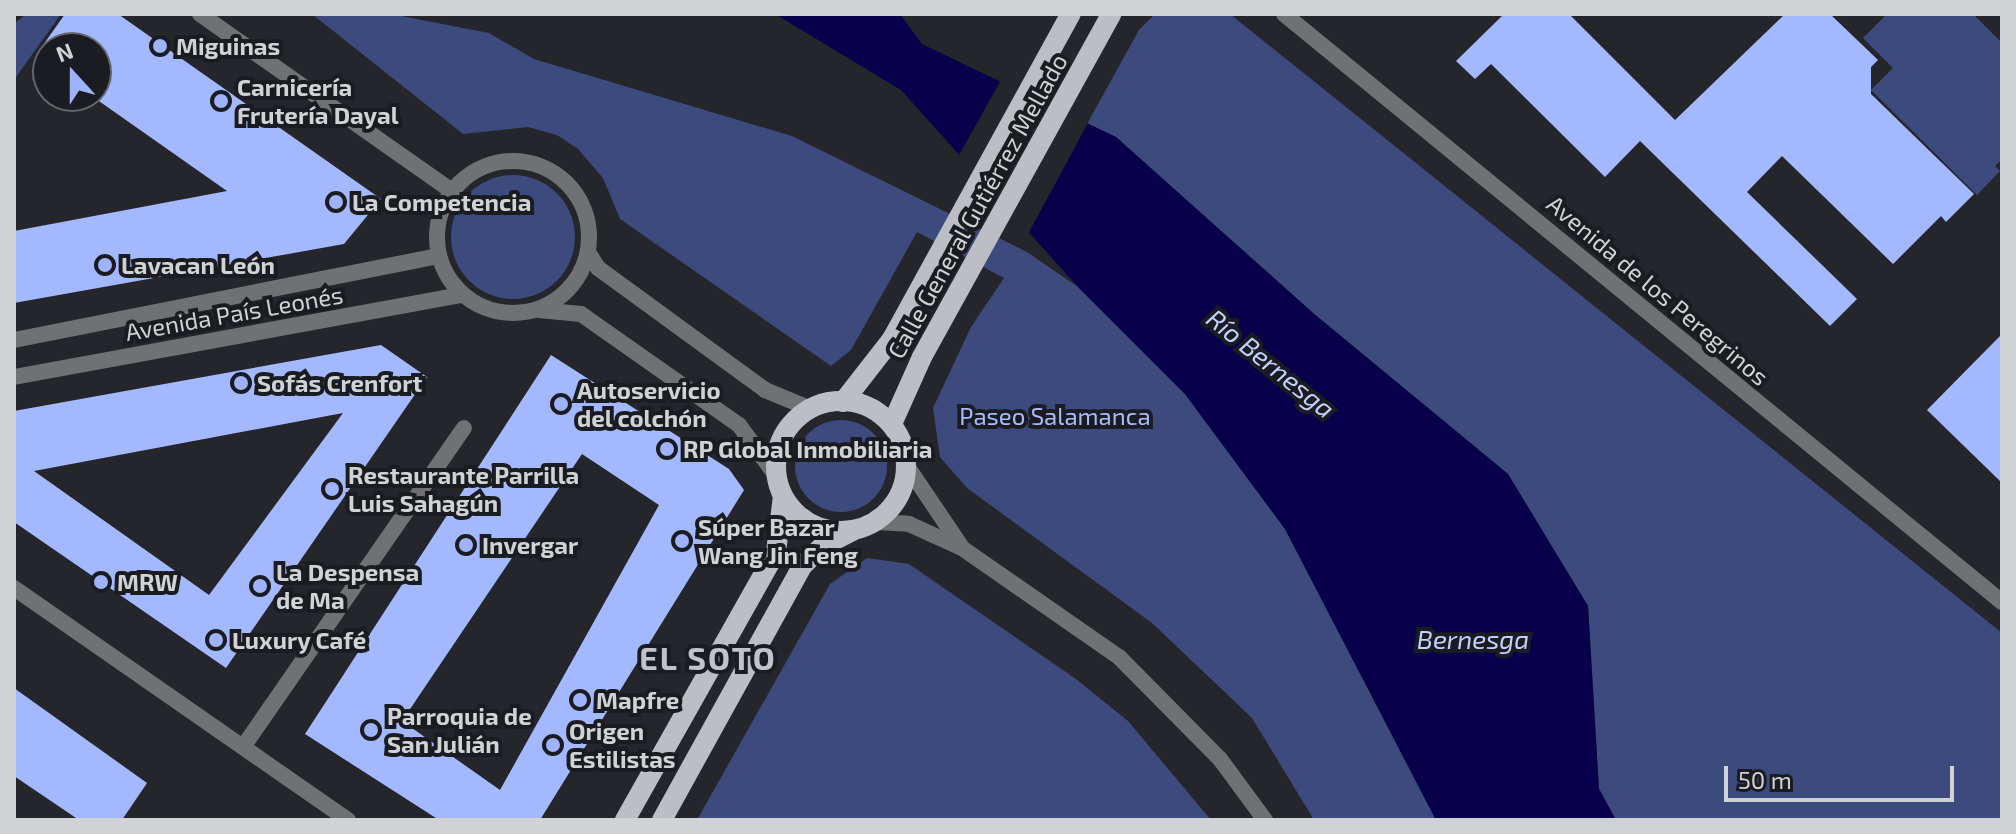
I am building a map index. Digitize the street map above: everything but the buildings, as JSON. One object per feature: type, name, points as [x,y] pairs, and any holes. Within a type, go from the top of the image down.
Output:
[{"type":"main road","name":"Calle General Gutiérrez Mellado","points":[[843,402],[892,339],[1071,14]]},
{"type":"main road","name":"Calle General Gutiérrez Mellado","points":[[892,424],[973,262],[1109,19]]},
{"type":"main road","points":[[625,820],[776,552],[783,438],[811,409],[843,402],[875,410],[892,424],[907,466],[903,487],[876,522],[823,546],[803,565],[662,820]]},
{"type":"main road","points":[[780,487],[812,524],[855,530]]},
{"type":"street","points":[[200,14],[452,191]]},
{"type":"street","name":"Avenida de los Peregrinos","points":[[1284,14],[2002,602]]},
{"type":"street","points":[[537,310],[561,297],[578,277],[588,252],[589,226],[580,200],[564,180],[541,166],[515,161],[489,164],[452,191],[438,222],[438,256],[462,295],[498,311],[537,310],[581,314],[739,425],[780,487]]},
{"type":"street","points":[[588,252],[598,268],[765,390],[811,409]]},
{"type":"street","name":"Avenida País Leonés","points":[[14,340],[438,256]]},
{"type":"street","name":"Avenida País Leonés","points":[[14,377],[462,295]]},
{"type":"street","points":[[243,747],[464,428]]},
{"type":"street","points":[[907,466],[962,548]]},
{"type":"street","points":[[876,522],[909,524],[962,548],[1129,666],[1220,759],[1265,820]]},
{"type":"street","points":[[14,588],[348,820]]},
{"type":"green space","points":[[26,14],[61,14],[48,32],[32,32],[32,55],[14,80],[14,24]]},
{"type":"green space","name":"Paseo Salamanca","points":[[312,14],[391,14],[489,33],[534,59],[792,136],[1027,252],[1078,287],[1185,394],[1285,529],[1436,820],[1314,820],[1252,718],[1152,623],[967,488],[940,457],[933,408],[971,327],[1004,278],[917,232],[851,350],[831,366],[620,219],[603,178],[578,149],[557,135],[528,127],[463,134]]},
{"type":"green space","points":[[1155,14],[1230,14],[2002,633],[2002,820],[1616,820],[1599,789],[1588,606],[1508,474],[1313,313],[1116,137],[1087,124],[1139,30]]},
{"type":"green space","points":[[1887,14],[1973,14],[2002,43],[2002,159],[1995,166],[2000,171],[1977,195],[1871,90],[1893,68],[1863,38]]},
{"type":"green space","points":[[513,175],[537,180],[557,193],[570,213],[575,237],[570,261],[557,281],[537,294],[513,299],[489,294],[469,281],[456,261],[451,237],[456,213],[469,193],[489,180]]},
{"type":"green space","points":[[841,420],[859,423],[874,433],[884,448],[887,466],[884,484],[874,499],[859,509],[841,512],[823,509],[808,499],[798,484],[795,466],[798,448],[808,433],[823,423]]},
{"type":"green space","points":[[867,558],[909,564],[1076,679],[1128,721],[1211,820],[697,820],[830,584]]},
{"type":"water","name":"Bernesga","points":[[775,14],[900,14],[922,44],[1116,137],[1313,313],[1508,474],[1588,606],[1599,789],[1616,820],[1436,820],[1285,529],[1185,394],[1078,287],[901,90]]},
{"type":"pier","points":[[1002,78],[1089,121],[1027,236],[957,159]]},
{"type":"place","name":"Miguinas","points":[[160,46]]},
{"type":"place","name":"Carnicería Frutería Dayal","points":[[221,101]]},
{"type":"place","name":"La Competencia","points":[[336,202]]},
{"type":"place","name":"Lavacan León","points":[[105,265]]},
{"type":"place","name":"Sofás Crenfort","points":[[241,383]]},
{"type":"place","name":"Autoservicio del colchón","points":[[561,404]]},
{"type":"place","name":"RP Global Inmobiliaria","points":[[667,449]]},
{"type":"place","name":"Restaurante Parrilla Luis Sahagún","points":[[332,489]]},
{"type":"place","name":"Súper Bazar Wang Jin Feng","points":[[682,541]]},
{"type":"place","name":"Invergar","points":[[466,545]]},
{"type":"place","name":"MRW","points":[[101,582]]},
{"type":"place","name":"La Despensa de Ma","points":[[260,586]]},
{"type":"place","name":"Luxury Café","points":[[216,640]]},
{"type":"place","name":"Mapfre","points":[[580,700]]},
{"type":"place","name":"Parroquia de San Julián","points":[[371,730]]},
{"type":"place","name":"Origen Estilistas","points":[[553,745]]},
{"type":"district","name":"EL SOTO","points":[[708,657]]},
{"type":"water label","name":"Río Bernesga","points":[[1271,363]]}]
